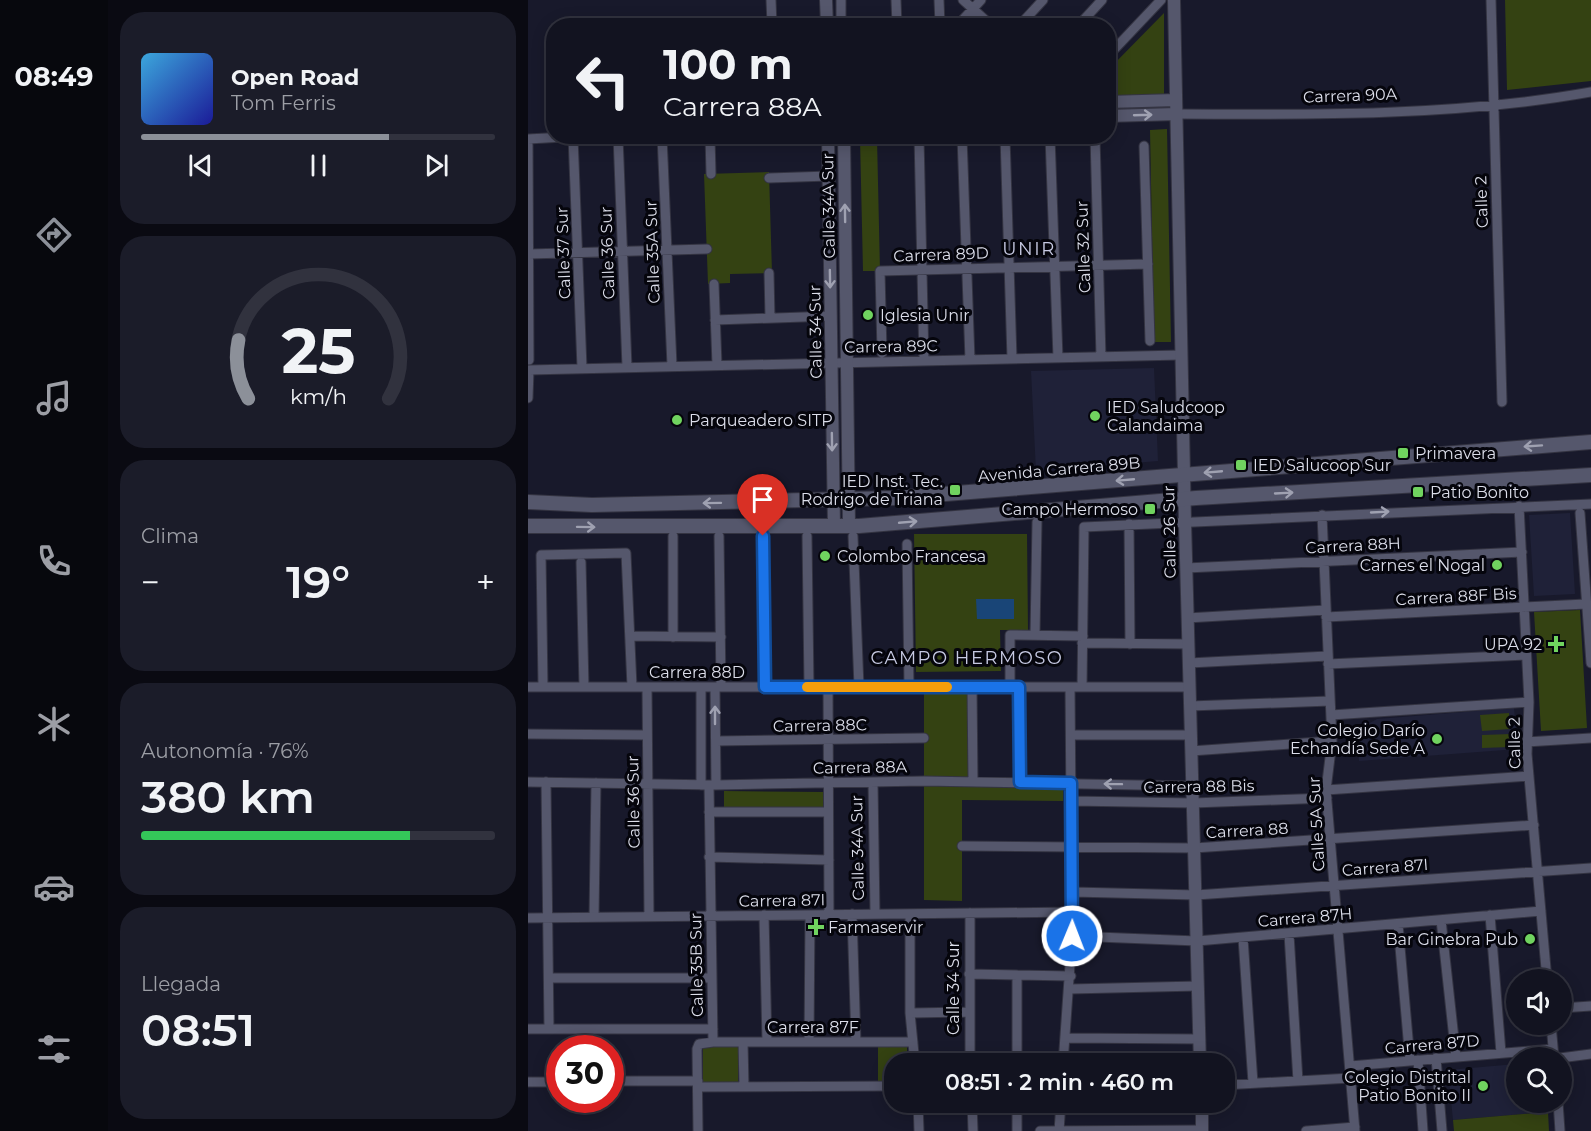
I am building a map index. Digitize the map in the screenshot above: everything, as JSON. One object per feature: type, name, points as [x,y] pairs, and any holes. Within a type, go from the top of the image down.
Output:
[{"type":"main road","name":"Avenida Carrera 89B","points":[[528,502],[592,505],[833,500],[993,492],[1591,442]]},
{"type":"main road","points":[[528,526],[834,527],[851,531],[1184,499],[1591,476]]},
{"type":"street","points":[[771,0],[772,18]]},
{"type":"street","points":[[826,0],[827,18]]},
{"type":"street","points":[[841,0],[842,18]]},
{"type":"street","points":[[896,0],[897,18]]},
{"type":"street","points":[[939,0],[940,18]]},
{"type":"street","points":[[963,0],[983,18]]},
{"type":"street","points":[[964,18],[981,0]]},
{"type":"street","points":[[1026,18],[1043,0]]},
{"type":"street","points":[[1085,18],[1101,0]]},
{"type":"street","points":[[1116,48],[1161,0]]},
{"type":"street","name":"Calle 26 Sur","points":[[1174,0],[1184,499],[1200,1053]]},
{"type":"street","name":"Calle 2","points":[[1491,0],[1502,402]]},
{"type":"street","name":"Carrera 90A","points":[[1116,116],[1280,114],[1493,106],[1591,92]]},
{"type":"street","points":[[1116,102],[1176,100]]},
{"type":"street","points":[[528,398],[528,139],[546,138]]},
{"type":"street","name":"Calle 37 Sur","points":[[573,144],[582,368]]},
{"type":"street","name":"Calle 36 Sur","points":[[618,144],[627,367]]},
{"type":"street","name":"Calle 35A Sur","points":[[662,144],[672,366]]},
{"type":"street","points":[[710,144],[711,174]]},
{"type":"street","name":"Calle 34 Sur","points":[[828,144],[834,527]]},
{"type":"street","name":"Calle 34A Sur","points":[[844,144],[851,531]]},
{"type":"street","points":[[919,144],[924,361]]},
{"type":"street","points":[[962,144],[970,360]]},
{"type":"street","points":[[1005,144],[1012,359]]},
{"type":"street","points":[[1050,144],[1058,358]]},
{"type":"street","name":"Calle 32 Sur","points":[[1095,144],[1101,357]]},
{"type":"street","points":[[1144,146],[1150,341]]},
{"type":"street","points":[[769,178],[829,176]]},
{"type":"street","points":[[529,254],[707,249]]},
{"type":"street","name":"Carrera 89D","points":[[882,353],[880,271],[1148,264]]},
{"type":"street","points":[[769,273],[770,318]]},
{"type":"street","points":[[714,284],[717,366]]},
{"type":"street","points":[[715,321],[831,316]]},
{"type":"street","name":"Carrera 89C","points":[[529,365],[582,368],[717,366],[1181,355]]},
{"type":"street","points":[[1082,687],[1084,527],[1591,504]]},
{"type":"street","name":"Calle 2","points":[[1519,506],[1529,702],[1526,742],[1546,969]]},
{"type":"street","points":[[1580,513],[1591,663]]},
{"type":"street","name":"Calle 5A Sur","points":[[1322,515],[1332,741],[1327,794],[1355,1129]]},
{"type":"street","points":[[1035,635],[1037,522]]},
{"type":"street","points":[[1129,524],[1130,644]]},
{"type":"street","points":[[851,531],[859,687]]},
{"type":"street","points":[[673,536],[673,636]]},
{"type":"street","name":"Calle 35B Sur","points":[[708,785],[716,741],[721,638],[719,536]]},
{"type":"street","points":[[763,536],[765,687]]},
{"type":"street","points":[[807,536],[809,687]]},
{"type":"street","points":[[907,544],[909,687]]},
{"type":"street","name":"Carrera 88H","points":[[1186,568],[1522,552]]},
{"type":"street","points":[[543,687],[541,555],[626,553],[632,687]]},
{"type":"street","points":[[581,562],[584,687]]},
{"type":"street","name":"Carrera 88F Bis","points":[[1187,618],[1586,604]]},
{"type":"street","points":[[1020,782],[1010,635],[1035,635],[1130,644],[1188,644]]},
{"type":"street","points":[[630,636],[721,638]]},
{"type":"street","points":[[1189,663],[1526,656]]},
{"type":"street","name":"Carrera 88D","points":[[528,687],[1190,687]]},
{"type":"street","name":"Calle 36 Sur","points":[[647,687],[649,916]]},
{"type":"street","name":"Calle 35B Sur","points":[[698,1131],[699,1044],[713,1042],[710,978],[709,812],[701,687]]},
{"type":"street","points":[[828,687],[829,915]]},
{"type":"street","points":[[972,687],[973,782]]},
{"type":"street","points":[[1065,1053],[1071,976],[1073,892],[1070,687]]},
{"type":"street","points":[[1190,706],[1330,701]]},
{"type":"street","points":[[1331,716],[1529,702]]},
{"type":"street","points":[[528,734],[647,735]]},
{"type":"street","points":[[1071,735],[1191,735]]},
{"type":"street","name":"Carrera 88C","points":[[716,741],[924,738]]},
{"type":"street","points":[[1526,742],[1591,738]]},
{"type":"street","points":[[1191,751],[1332,741]]},
{"type":"street","name":"Carrera 88 Bis","points":[[1072,801],[1193,803],[1529,776]]},
{"type":"street","name":"Carrera 88A","points":[[528,782],[708,785],[1020,782],[1192,786]]},
{"type":"street","points":[[546,782],[549,1029]]},
{"type":"street","name":"Calle 34A Sur","points":[[873,782],[875,914]]},
{"type":"street","points":[[594,917],[596,783]]},
{"type":"street","points":[[709,812],[828,812]]},
{"type":"street","name":"Carrera 88","points":[[962,846],[1194,848],[1534,825]]},
{"type":"street","points":[[709,857],[829,860]]},
{"type":"street","name":"Carrera 87I","points":[[1073,892],[1196,895],[1591,868]]},
{"type":"street","name":"Carrera 87H","points":[[1072,936],[1197,941],[1541,911]]},
{"type":"street","name":"Carrera 87I","points":[[528,918],[1072,912]]},
{"type":"street","name":"Calle 34 Sur","points":[[970,913],[970,1053]]},
{"type":"street","name":"Calle 34A Sur","points":[[852,914],[856,1042]]},
{"type":"street","points":[[910,914],[910,1013],[914,1053]]},
{"type":"street","points":[[764,915],[766,1042]]},
{"type":"street","points":[[809,1042],[810,915]]},
{"type":"street","points":[[1490,915],[1501,1053]]},
{"type":"street","points":[[1442,920],[1456,1057]]},
{"type":"street","points":[[1398,924],[1423,1131]]},
{"type":"street","points":[[1290,934],[1298,1081]]},
{"type":"street","points":[[1243,938],[1253,1083]]},
{"type":"street","points":[[969,974],[1071,976]]},
{"type":"street","points":[[1017,975],[1017,1053]]},
{"type":"street","points":[[549,978],[710,978]]},
{"type":"street","points":[[1070,989],[1198,986]]},
{"type":"street","points":[[1572,1007],[1591,1006]]},
{"type":"street","points":[[910,1013],[968,1012]]},
{"type":"street","points":[[528,1029],[713,1029]]},
{"type":"street","points":[[1066,1038],[1200,1039]]},
{"type":"street","name":"Carrera 87F","points":[[713,1042],[913,1042]]},
{"type":"street","points":[[742,1042],[744,1087]]},
{"type":"street","name":"Carrera 87D","points":[[1350,1066],[1506,1053]]},
{"type":"street","points":[[1572,1056],[1591,1054]]},
{"type":"street","points":[[1436,1058],[1442,1131]]},
{"type":"street","points":[[1235,1084],[1351,1078]]},
{"type":"street","points":[[624,1081],[744,1087],[884,1086]]},
{"type":"street","points":[[528,1082],[546,1082]]},
{"type":"street","points":[[918,1113],[919,1131]]},
{"type":"street","points":[[972,1113],[973,1131]]},
{"type":"street","points":[[1017,1113],[1017,1131]]},
{"type":"street","points":[[1059,1131],[1060,1113]]},
{"type":"street","points":[[1040,1131],[1202,1130],[1202,1113]]},
{"type":"street","points":[[1559,1113],[1560,1131]]},
{"type":"street","points":[[1306,1131],[1355,1129]]},
{"type":"shaded area","name":"IED Saludcoop Calandaima","points":[[1154,368],[1158,461],[1036,471],[1031,371]]},
{"type":"shaded area","points":[[1570,513],[1575,594],[1534,596],[1529,515]]},
{"type":"shaded area","name":"Colegio Darío Echandía Sede A","points":[[1514,708],[1518,749],[1359,761],[1357,730],[1377,719]]},
{"type":"shaded area","name":"Colegio Distrital Patio Bonito II","points":[[1506,1065],[1506,1113],[1536,1113],[1453,1120],[1448,1070]]},
{"type":"green space","points":[[1505,0],[1591,0],[1591,81],[1507,90]]},
{"type":"green space","points":[[1164,13],[1164,95],[1116,95],[1116,62]]},
{"type":"green space","points":[[1167,129],[1171,342],[1154,342],[1150,130]]},
{"type":"green space","points":[[860,144],[877,144],[880,271],[863,271]]},
{"type":"green space","points":[[769,172],[772,273],[730,274],[730,283],[708,284],[704,174]]},
{"type":"green space","points":[[914,534],[1027,534],[1028,630],[1000,630],[1001,671],[916,672]]},
{"type":"green space","points":[[1580,610],[1587,728],[1541,731],[1534,612]]},
{"type":"green space","points":[[924,691],[970,692],[971,780],[1063,783],[1063,801],[962,800],[962,901],[924,900]]},
{"type":"green space","points":[[1509,713],[1510,729],[1482,731],[1480,715]]},
{"type":"green space","points":[[1511,734],[1510,747],[1482,748],[1482,735]]},
{"type":"green space","points":[[724,791],[823,792],[823,809],[724,808]]},
{"type":"green space","points":[[703,1047],[738,1047],[738,1083],[703,1083]]},
{"type":"green space","points":[[878,1047],[907,1047],[907,1053],[884,1053],[884,1081],[878,1081]]},
{"type":"green space","points":[[1548,1113],[1549,1131],[1454,1131],[1453,1120]]},
{"type":"water","points":[[976,599],[1014,599],[1014,619],[977,619]]},
{"type":"slow traffic","points":[[807,687],[947,687]]},
{"type":"place","name":"Iglesia Unir","points":[[868,315]]},
{"type":"place","name":"IED Saludcoop Calandaima","points":[[1095,416]]},
{"type":"place","name":"Parqueadero SITP","points":[[677,420]]},
{"type":"place","name":"Primavera","points":[[1403,453]]},
{"type":"place","name":"IED Salucoop Sur","points":[[1241,465]]},
{"type":"place","name":"IED Inst. Tec. Rodrigo de Triana","points":[[955,490]]},
{"type":"place","name":"Patio Bonito","points":[[1418,492]]},
{"type":"place","name":"Campo Hermoso","points":[[1150,509]]},
{"type":"place","name":"Colombo Francesa","points":[[825,556]]},
{"type":"place","name":"Carnes el Nogal","points":[[1497,565]]},
{"type":"place","name":"UPA 92","points":[[1556,644]]},
{"type":"place","name":"Colegio Darío Echandía Sede A","points":[[1437,739]]},
{"type":"place","name":"Farmaservir","points":[[816,927]]},
{"type":"place","name":"Bar Ginebra Pub","points":[[1530,939]]},
{"type":"place","name":"Colegio Distrital Patio Bonito II","points":[[1483,1086]]},
{"type":"district","name":"UNIR","points":[[1029,249]]},
{"type":"district","name":"CAMPO HERMOSO","points":[[967,658]]},
{"type":"route","points":[[763,536],[765,687],[1019,687],[1020,782],[1071,783],[1072,936]]}]
